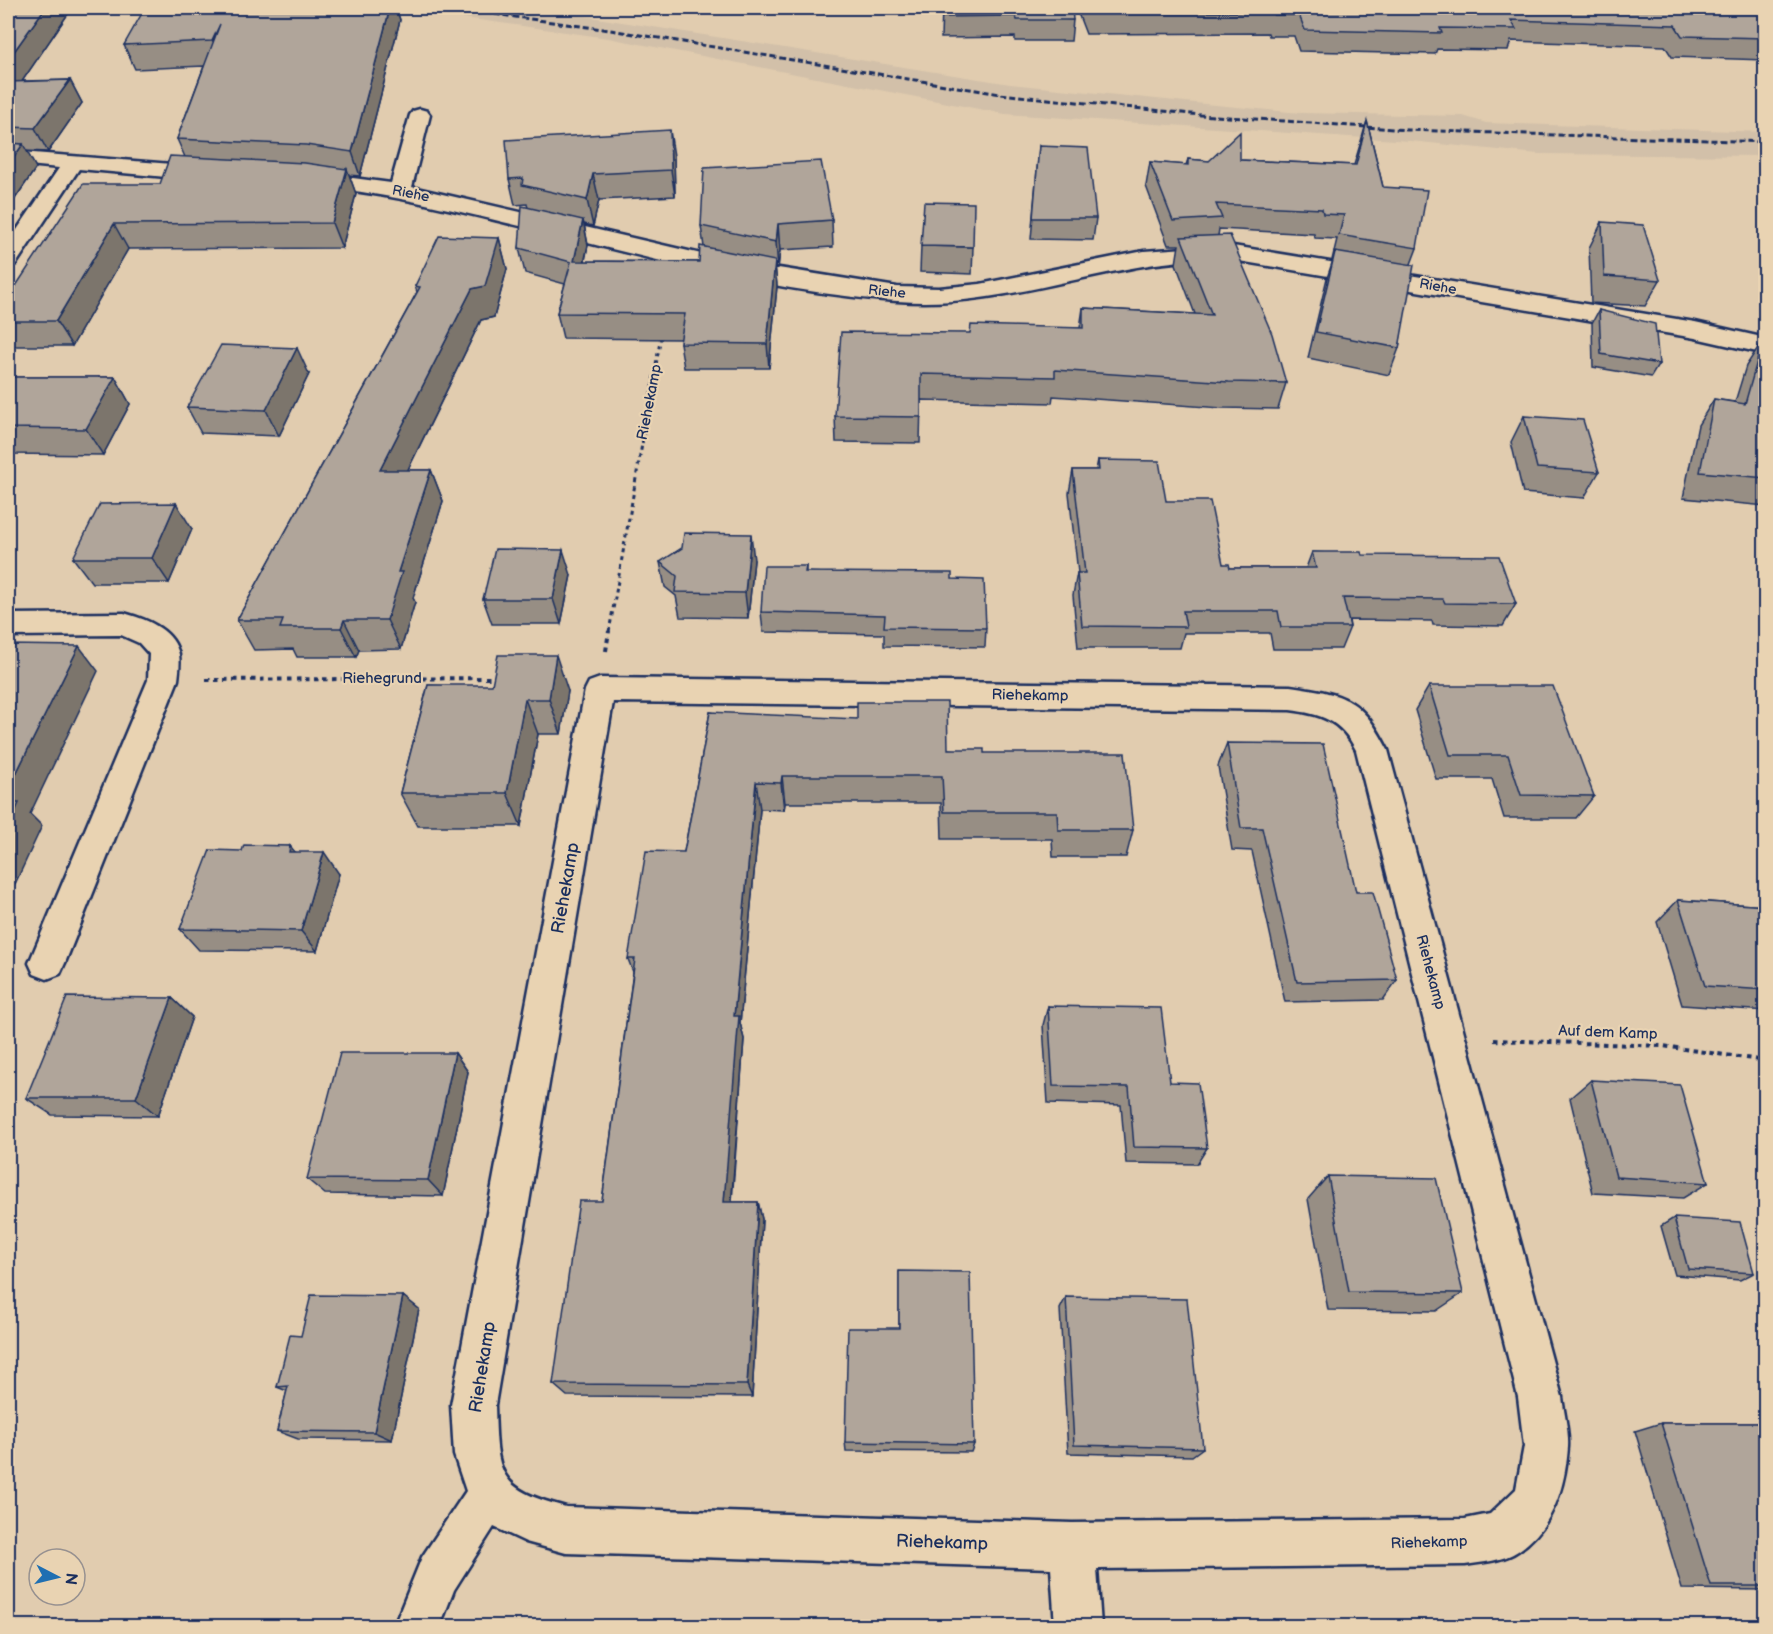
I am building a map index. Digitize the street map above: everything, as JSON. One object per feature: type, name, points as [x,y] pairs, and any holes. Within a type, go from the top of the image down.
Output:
[{"type":"street","points":[[400,190],[420,115]]},
{"type":"street","points":[[8,157],[229,175]]},
{"type":"street","points":[[8,259],[73,163]]},
{"type":"street","name":"Riehe","points":[[283,177],[400,190],[764,275],[899,294],[952,294],[1016,285],[1163,255],[1227,252],[1695,330],[1766,346]]},
{"type":"street","points":[[8,625],[124,624],[150,635],[164,652],[163,680],[47,963]]},
{"type":"street","name":"Riehekamp","points":[[600,690],[1290,698],[1323,702],[1343,710],[1362,728],[1372,750],[1448,1040],[1540,1397],[1546,1446],[1536,1501],[1502,1535],[1465,1542],[1072,1546],[566,1530],[519,1517],[490,1497],[474,1455],[474,1405],[600,690]]},
{"type":"street","points":[[417,1626],[425,1598],[451,1547],[490,1497]]},
{"type":"street","points":[[1072,1546],[1078,1626]]},
{"type":"path","name":"Riehekamp","points":[[600,690],[662,334]]},
{"type":"path","name":"Riehegrund","points":[[163,680],[507,677]]},
{"type":"path","name":"Auf dem Kamp","points":[[1448,1040],[1663,1046],[1766,1061]]},
{"type":"shaded area","points":[[393,8],[534,8],[1010,84],[1300,113],[1463,116],[1486,123],[1765,132],[1765,156],[1538,154],[1410,141],[1005,114],[608,38]]},
{"type":"building","points":[[8,8],[45,8],[8,60]]},
{"type":"building","points":[[145,8],[390,8],[352,152],[306,145],[177,139],[220,24],[212,41],[124,45]]},
{"type":"building","points":[[942,8],[1072,8],[1073,20],[1017,20],[1016,16],[942,17]]},
{"type":"building","points":[[1087,8],[1766,8],[1766,38],[1682,36],[1675,25],[1511,20],[1516,29],[1440,28],[1442,33],[1305,30],[1299,15],[1274,15],[1273,12],[1089,13]]},
{"type":"building","points":[[70,80],[35,128],[8,127],[8,82]]},
{"type":"building","points":[[1367,121],[1383,187],[1427,190],[1417,248],[1339,235],[1344,215],[1323,214],[1322,209],[1216,204],[1222,218],[1173,221],[1150,162],[1188,165],[1188,159],[1209,161],[1240,132],[1240,160],[1356,165]]},
{"type":"building","points":[[670,130],[671,170],[593,174],[587,200],[522,185],[523,178],[509,179],[506,140]]},
{"type":"building","points":[[8,143],[23,144],[8,166]]},
{"type":"building","points":[[1039,146],[1088,148],[1096,218],[1033,218]]},
{"type":"building","points":[[170,156],[305,163],[347,169],[332,223],[114,224],[56,321],[8,321],[8,298],[83,184],[160,184]]},
{"type":"building","points":[[821,161],[832,220],[778,224],[776,242],[701,226],[704,168]]},
{"type":"building","points":[[924,202],[974,203],[973,247],[921,246]]},
{"type":"building","points":[[522,206],[583,220],[574,261],[699,262],[700,246],[775,261],[767,344],[680,343],[685,314],[557,313],[571,262],[519,248]]},
{"type":"building","points":[[1602,222],[1643,225],[1660,280],[1604,276]]},
{"type":"building","points":[[1230,235],[1272,334],[1286,383],[1229,382],[1055,370],[1055,377],[921,374],[921,417],[835,416],[841,332],[970,333],[971,325],[1083,328],[1083,308],[1212,315],[1181,237]]},
{"type":"building","points":[[439,236],[499,238],[485,286],[472,289],[380,470],[431,470],[398,572],[402,572],[387,620],[344,620],[341,628],[280,628],[283,620],[237,620],[420,287],[415,286]]},
{"type":"building","points":[[1335,252],[1414,265],[1399,348],[1316,332]]},
{"type":"building","points":[[1599,310],[1655,324],[1659,364],[1601,354]]},
{"type":"building","points":[[1763,340],[1766,341],[1766,478],[1700,472],[1714,399],[1745,404]]},
{"type":"building","points":[[221,345],[297,348],[266,410],[187,407]]},
{"type":"building","points":[[8,377],[115,377],[86,429],[8,428]]},
{"type":"building","points":[[1524,416],[1583,420],[1599,472],[1537,468]]},
{"type":"building","points":[[1098,460],[1159,461],[1166,501],[1210,501],[1223,564],[1229,564],[1230,568],[1316,568],[1312,552],[1361,552],[1362,555],[1499,556],[1516,604],[1445,603],[1443,599],[1343,598],[1350,627],[1281,627],[1278,611],[1183,611],[1186,627],[1082,626],[1077,573],[1085,573],[1073,470],[1099,470]]},
{"type":"building","points":[[176,503],[152,558],[73,558],[100,504]]},
{"type":"building","points":[[684,533],[751,534],[745,593],[675,592],[677,576],[660,562],[682,548]]},
{"type":"building","points":[[495,549],[563,550],[553,599],[483,599]]},
{"type":"building","points":[[764,566],[806,566],[805,572],[952,573],[952,579],[984,580],[986,628],[884,627],[885,615],[761,612]]},
{"type":"building","points":[[8,645],[79,646],[8,790]]},
{"type":"building","points":[[498,655],[556,655],[549,699],[525,699],[507,793],[400,793],[428,685],[492,685]]},
{"type":"building","points":[[1429,686],[1553,686],[1594,796],[1521,795],[1508,755],[1450,755]]},
{"type":"building","points":[[857,702],[947,702],[948,749],[984,749],[984,753],[1125,753],[1133,830],[1058,830],[1057,812],[944,812],[942,776],[782,776],[781,783],[756,782],[734,1016],[739,1016],[724,1202],[758,1202],[747,1385],[553,1384],[579,1201],[602,1201],[635,959],[628,959],[646,851],[684,852],[710,712],[857,719]]},
{"type":"building","points":[[1227,743],[1323,744],[1356,892],[1373,892],[1397,980],[1297,982],[1262,828],[1241,828]]},
{"type":"building","points":[[8,803],[19,803],[8,828]]},
{"type":"building","points":[[244,845],[290,846],[289,852],[324,852],[301,931],[180,929],[210,850],[242,851]]},
{"type":"building","points":[[1678,900],[1766,906],[1766,990],[1705,986]]},
{"type":"building","points":[[67,997],[172,998],[136,1098],[26,1098]]},
{"type":"building","points":[[1048,1006],[1161,1008],[1170,1082],[1198,1083],[1207,1148],[1134,1147],[1129,1087],[1053,1086]]},
{"type":"building","points":[[340,1053],[455,1053],[428,1180],[307,1179]]},
{"type":"building","points":[[1591,1080],[1680,1085],[1708,1183],[1616,1177]]},
{"type":"building","points":[[1328,1176],[1436,1178],[1463,1293],[1349,1292]]},
{"type":"building","points":[[1674,1218],[1740,1222],[1754,1273],[1688,1269]]},
{"type":"building","points":[[899,1271],[970,1272],[974,1444],[845,1442],[848,1328],[899,1328]]},
{"type":"building","points":[[311,1295],[403,1296],[374,1432],[277,1431],[288,1386],[277,1387],[290,1335],[301,1336]]},
{"type":"building","points":[[1066,1297],[1187,1299],[1203,1448],[1074,1445]]},
{"type":"building","points":[[1661,1423],[1766,1423],[1766,1586],[1711,1586]]},
{"type":"railway","points":[[450,8],[610,30],[1000,94],[1201,115],[1407,130],[1766,142]]}]
